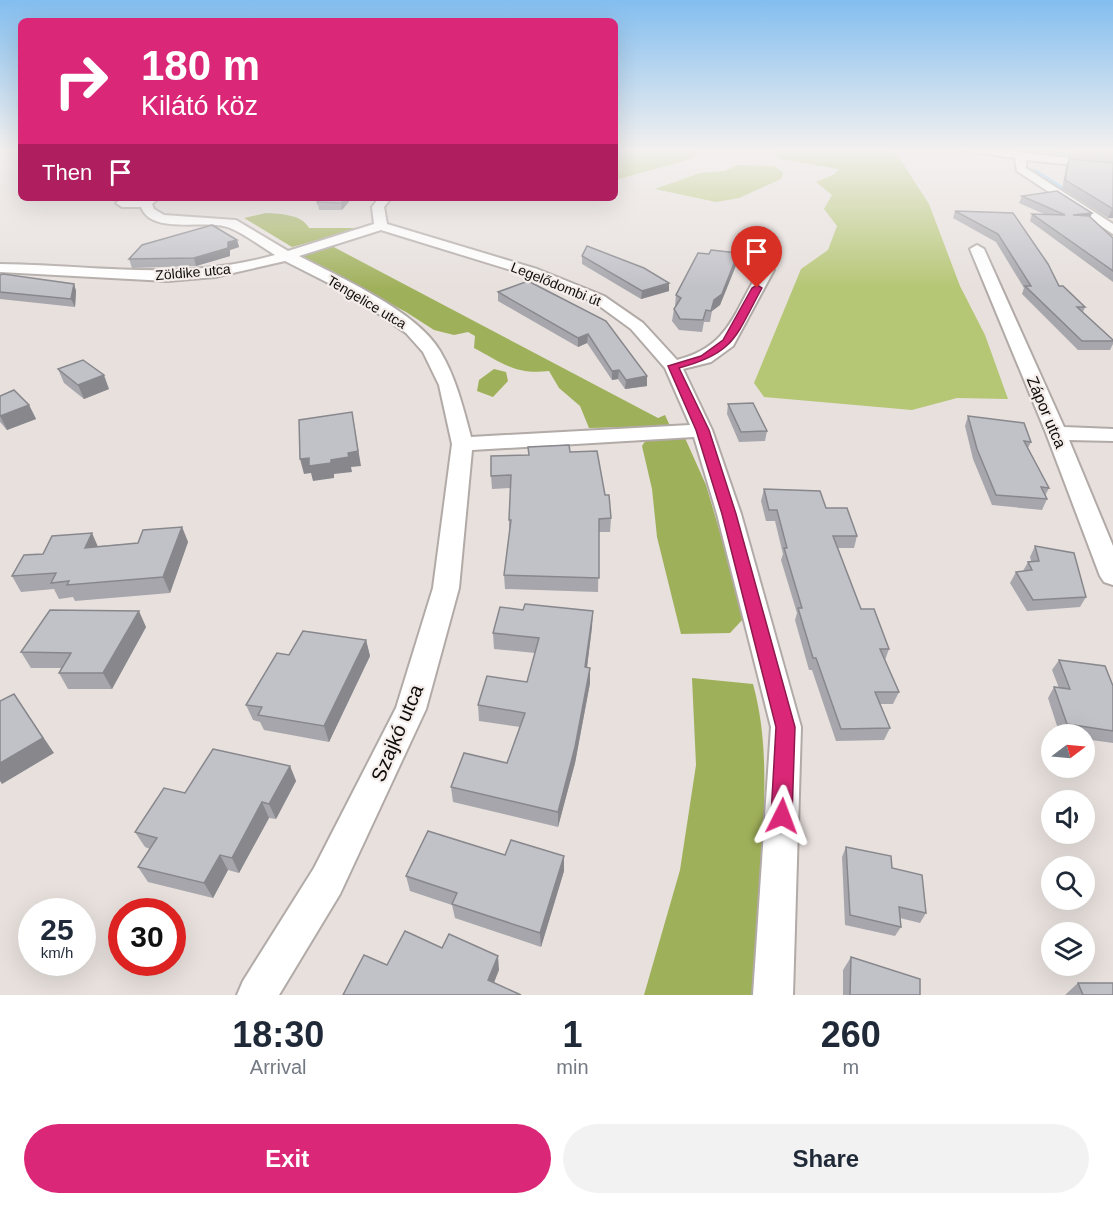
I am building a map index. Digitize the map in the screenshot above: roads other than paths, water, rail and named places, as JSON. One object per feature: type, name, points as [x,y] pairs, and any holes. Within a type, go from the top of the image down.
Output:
[{"type":"street","points":[[1060,195],[1113,230]]},
{"type":"street","points":[[122,203],[141,201]]},
{"type":"street","points":[[150,201],[149,211],[161,219],[231,223],[285,255]]},
{"type":"street","points":[[381,226],[378,207],[383,201]]},
{"type":"street","name":"Zöldike utca","points":[[0,268],[133,277],[193,275],[260,264],[381,226]]},
{"type":"street","name":"Legelődombi út","points":[[381,226],[532,272],[599,299],[637,326],[673,366],[702,430],[729,514],[786,727],[773,995]]},
{"type":"street","name":"Zápor utca","points":[[977,249],[1056,433],[1113,576]]},
{"type":"street","name":"Tengelice utca","points":[[285,255],[357,292],[412,329],[431,350],[448,385],[462,444]]},
{"type":"street","points":[[673,366],[705,358],[727,342],[767,270]]},
{"type":"street","points":[[462,444],[702,430]]},
{"type":"street","points":[[1056,433],[1113,435]]},
{"type":"street","name":"Szajkó utca","points":[[257,995],[327,881],[411,709],[446,588],[462,444]]}]
